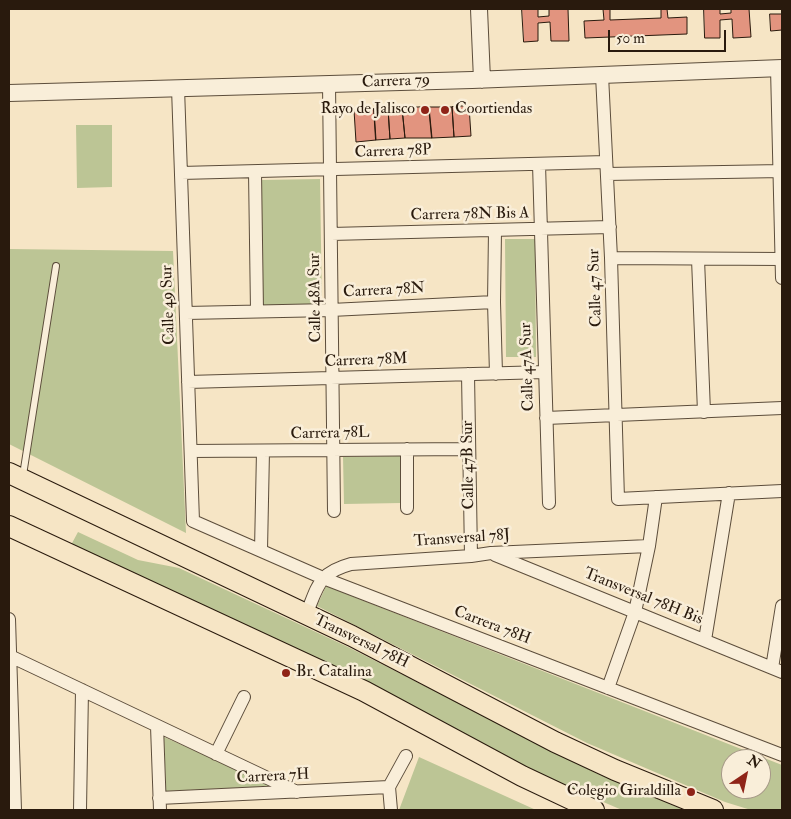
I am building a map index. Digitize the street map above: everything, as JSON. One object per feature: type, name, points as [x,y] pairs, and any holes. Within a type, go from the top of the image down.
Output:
[{"type":"main road","name":"Transversal 78H","points":[[15,476],[405,663],[555,742],[615,770],[713,810]]},
{"type":"main road","points":[[9,526],[364,691],[522,776],[594,810]]},
{"type":"street","points":[[479,9],[482,80]]},
{"type":"street","points":[[780,68],[782,278]]},
{"type":"street","name":"Carrera 79","points":[[9,93],[482,80],[780,68]]},
{"type":"street","name":"Calle 47 Sur","points":[[602,75],[610,227],[618,499],[656,497]]},
{"type":"street","name":"Calle 48A Sur","points":[[329,84],[334,511]]},
{"type":"street","name":"Calle 49 Sur","points":[[178,88],[193,522]]},
{"type":"street","name":"Carrera 78P","points":[[181,173],[539,164],[606,168],[781,171]]},
{"type":"street","name":"Calle 47A Sur","points":[[539,164],[549,503]]},
{"type":"street","points":[[255,172],[257,311]]},
{"type":"street","name":"Carrera 78N Bis A","points":[[331,234],[610,227]]},
{"type":"street","points":[[494,231],[496,374]]},
{"type":"street","points":[[611,258],[782,259]]},
{"type":"street","points":[[698,259],[704,412]]},
{"type":"street","name":"Carrera 78N","points":[[186,313],[331,310],[494,302]]},
{"type":"street","name":"Carrera 78M","points":[[188,382],[545,372]]},
{"type":"street","name":"Calle 47B Sur","points":[[468,374],[471,556]]},
{"type":"street","points":[[546,418],[782,408]]},
{"type":"street","name":"Carrera 78L","points":[[190,451],[469,448]]},
{"type":"street","points":[[407,449],[407,508]]},
{"type":"street","points":[[260,550],[263,450]]},
{"type":"street","points":[[608,688],[635,612],[649,546],[656,497],[782,491]]},
{"type":"street","points":[[705,640],[729,493]]},
{"type":"street","name":"Carrera 78H","points":[[193,522],[322,578],[782,755]]},
{"type":"street","name":"Transversal 78J","points":[[322,578],[328,572],[337,568],[356,564],[491,553],[649,546]]},
{"type":"street","name":"Transversal 78H Bis","points":[[491,553],[777,670]]},
{"type":"street","points":[[306,615],[322,578]]},
{"type":"street","points":[[777,670],[782,606]]},
{"type":"street","points":[[9,619],[15,810]]},
{"type":"street","points":[[10,656],[297,792]]},
{"type":"street","points":[[80,810],[82,690]]},
{"type":"street","points":[[216,754],[244,697]]},
{"type":"street","points":[[157,726],[159,804]]},
{"type":"street","points":[[391,810],[389,788],[406,756]]},
{"type":"street","name":"Carrera 7H","points":[[159,804],[297,792],[389,788]]},
{"type":"lane","points":[[15,476],[56,266]]},
{"type":"green space","points":[[76,125],[112,125],[112,187],[77,188]]},
{"type":"green space","points":[[320,179],[322,306],[263,306],[261,180]]},
{"type":"green space","points":[[505,239],[535,239],[536,357],[506,357]]},
{"type":"green space","points":[[9,249],[173,251],[186,533],[9,444]]},
{"type":"green space","points":[[400,456],[401,503],[344,504],[343,457]]},
{"type":"green space","points":[[78,532],[138,560],[179,568],[348,647],[600,775],[686,810],[622,810],[521,766],[403,701],[71,545]]},
{"type":"green space","points":[[326,586],[741,749],[721,749],[721,799],[771,799],[771,761],[782,765],[782,810],[751,810],[725,802],[587,743],[317,606]]},
{"type":"green space","points":[[164,737],[274,786],[166,791]]},
{"type":"green space","points":[[419,757],[536,810],[399,810]]},
{"type":"building","points":[[522,9],[538,9],[538,17],[549,16],[549,9],[568,9],[569,41],[551,41],[550,22],[538,23],[538,41],[524,42]]},
{"type":"building","points":[[603,9],[610,9],[610,20],[661,18],[661,9],[667,9],[668,18],[687,17],[687,34],[585,38],[584,21],[604,20]]},
{"type":"building","points":[[704,9],[720,9],[720,14],[731,13],[731,9],[749,9],[751,37],[733,38],[732,19],[720,20],[720,38],[705,38]]},
{"type":"building","points":[[770,14],[782,14],[782,30],[771,31]]},
{"type":"building","points":[[469,106],[471,136],[454,137],[452,107]]},
{"type":"building","points":[[429,107],[452,107],[454,137],[432,138]]},
{"type":"building","points":[[429,107],[432,138],[405,138],[402,108]]},
{"type":"building","points":[[402,108],[405,138],[390,139],[388,109]]},
{"type":"building","points":[[374,109],[388,109],[390,139],[376,140]]},
{"type":"building","points":[[374,109],[376,140],[356,142],[354,110]]},
{"type":"place","name":"Rayo de Jalisco","points":[[425,110]]},
{"type":"place","name":"Coortiendas","points":[[445,110]]},
{"type":"place","name":"Br. Catalina","points":[[286,673]]},
{"type":"place","name":"Colegio Giraldilla","points":[[691,792]]}]
